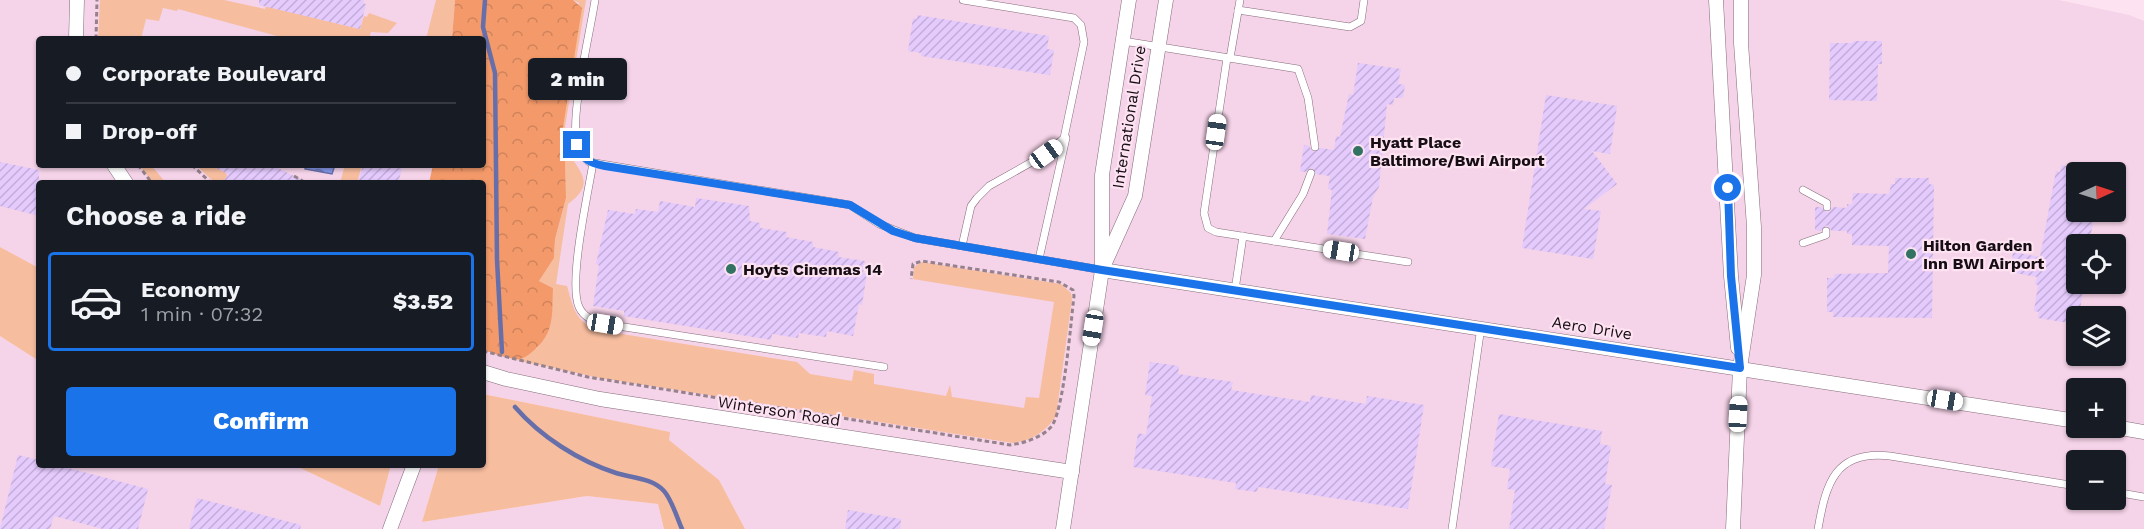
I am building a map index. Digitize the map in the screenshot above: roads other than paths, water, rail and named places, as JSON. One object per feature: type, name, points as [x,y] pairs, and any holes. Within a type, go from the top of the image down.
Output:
[{"type":"street","points":[[76,36],[77,0]]},
{"type":"street","name":"International Drive","points":[[1063,529],[1102,270],[1102,175],[1129,0]]},
{"type":"street","name":"International Drive","points":[[1102,270],[1135,196],[1166,0]]},
{"type":"street","points":[[1716,0],[1731,276],[1740,368]]},
{"type":"street","points":[[1733,529],[1740,368],[1754,275],[1754,227],[1741,43],[1741,0]]},
{"type":"street","name":"Aero Drive","points":[[1102,270],[2066,419]]},
{"type":"street","name":"Winterson Road","points":[[486,373],[600,399],[1072,472]]},
{"type":"street","points":[[2126,429],[2144,432]]},
{"type":"street","points":[[390,529],[413,468]]},
{"type":"lane","points":[[595,0],[575,135],[581,155],[593,163],[850,205],[893,231],[962,246],[1102,270]]},
{"type":"lane","points":[[963,0],[1074,18],[1081,25],[1084,42],[1068,129],[1039,259]]},
{"type":"lane","points":[[1240,0],[1228,58],[1204,221],[1208,228],[1216,232],[1408,262]]},
{"type":"lane","points":[[1239,10],[1350,27],[1361,21],[1364,0]]},
{"type":"lane","points":[[1123,41],[1298,69],[1308,98],[1314,147]]},
{"type":"lane","points":[[962,246],[971,206],[976,198],[989,186],[1058,146],[1068,129]]},
{"type":"lane","points":[[593,163],[574,286],[579,307],[585,316],[605,324],[884,367]]},
{"type":"lane","points":[[1274,241],[1303,194],[1311,173]]},
{"type":"lane","points":[[1803,190],[1827,202],[1827,207]]},
{"type":"lane","points":[[1803,243],[1826,234],[1826,231]]},
{"type":"lane","points":[[1235,290],[1243,236]]},
{"type":"lane","points":[[1452,529],[1481,327]]},
{"type":"lane","points":[[1818,529],[1824,495],[1830,481],[1838,470],[1863,455],[1890,456],[2066,484]]},
{"type":"lane","points":[[2126,494],[2144,496]]},
{"type":"water","points":[[305,168],[334,168],[332,174]]},
{"type":"waterway","points":[[485,0],[483,27],[485,36]]},
{"type":"waterway","points":[[486,38],[495,73],[497,260],[502,352]]},
{"type":"waterway","points":[[515,407],[549,438],[575,455],[616,473],[654,483],[664,491],[669,499],[682,529]]},
{"type":"place","name":"Hyatt Place Baltimore/Bwi Airport","points":[[1358,151]]},
{"type":"place","name":"Hilton Garden Inn BWI Airport","points":[[1911,254]]},
{"type":"place","name":"Hoyts Cinemas 14","points":[[731,269]]}]
